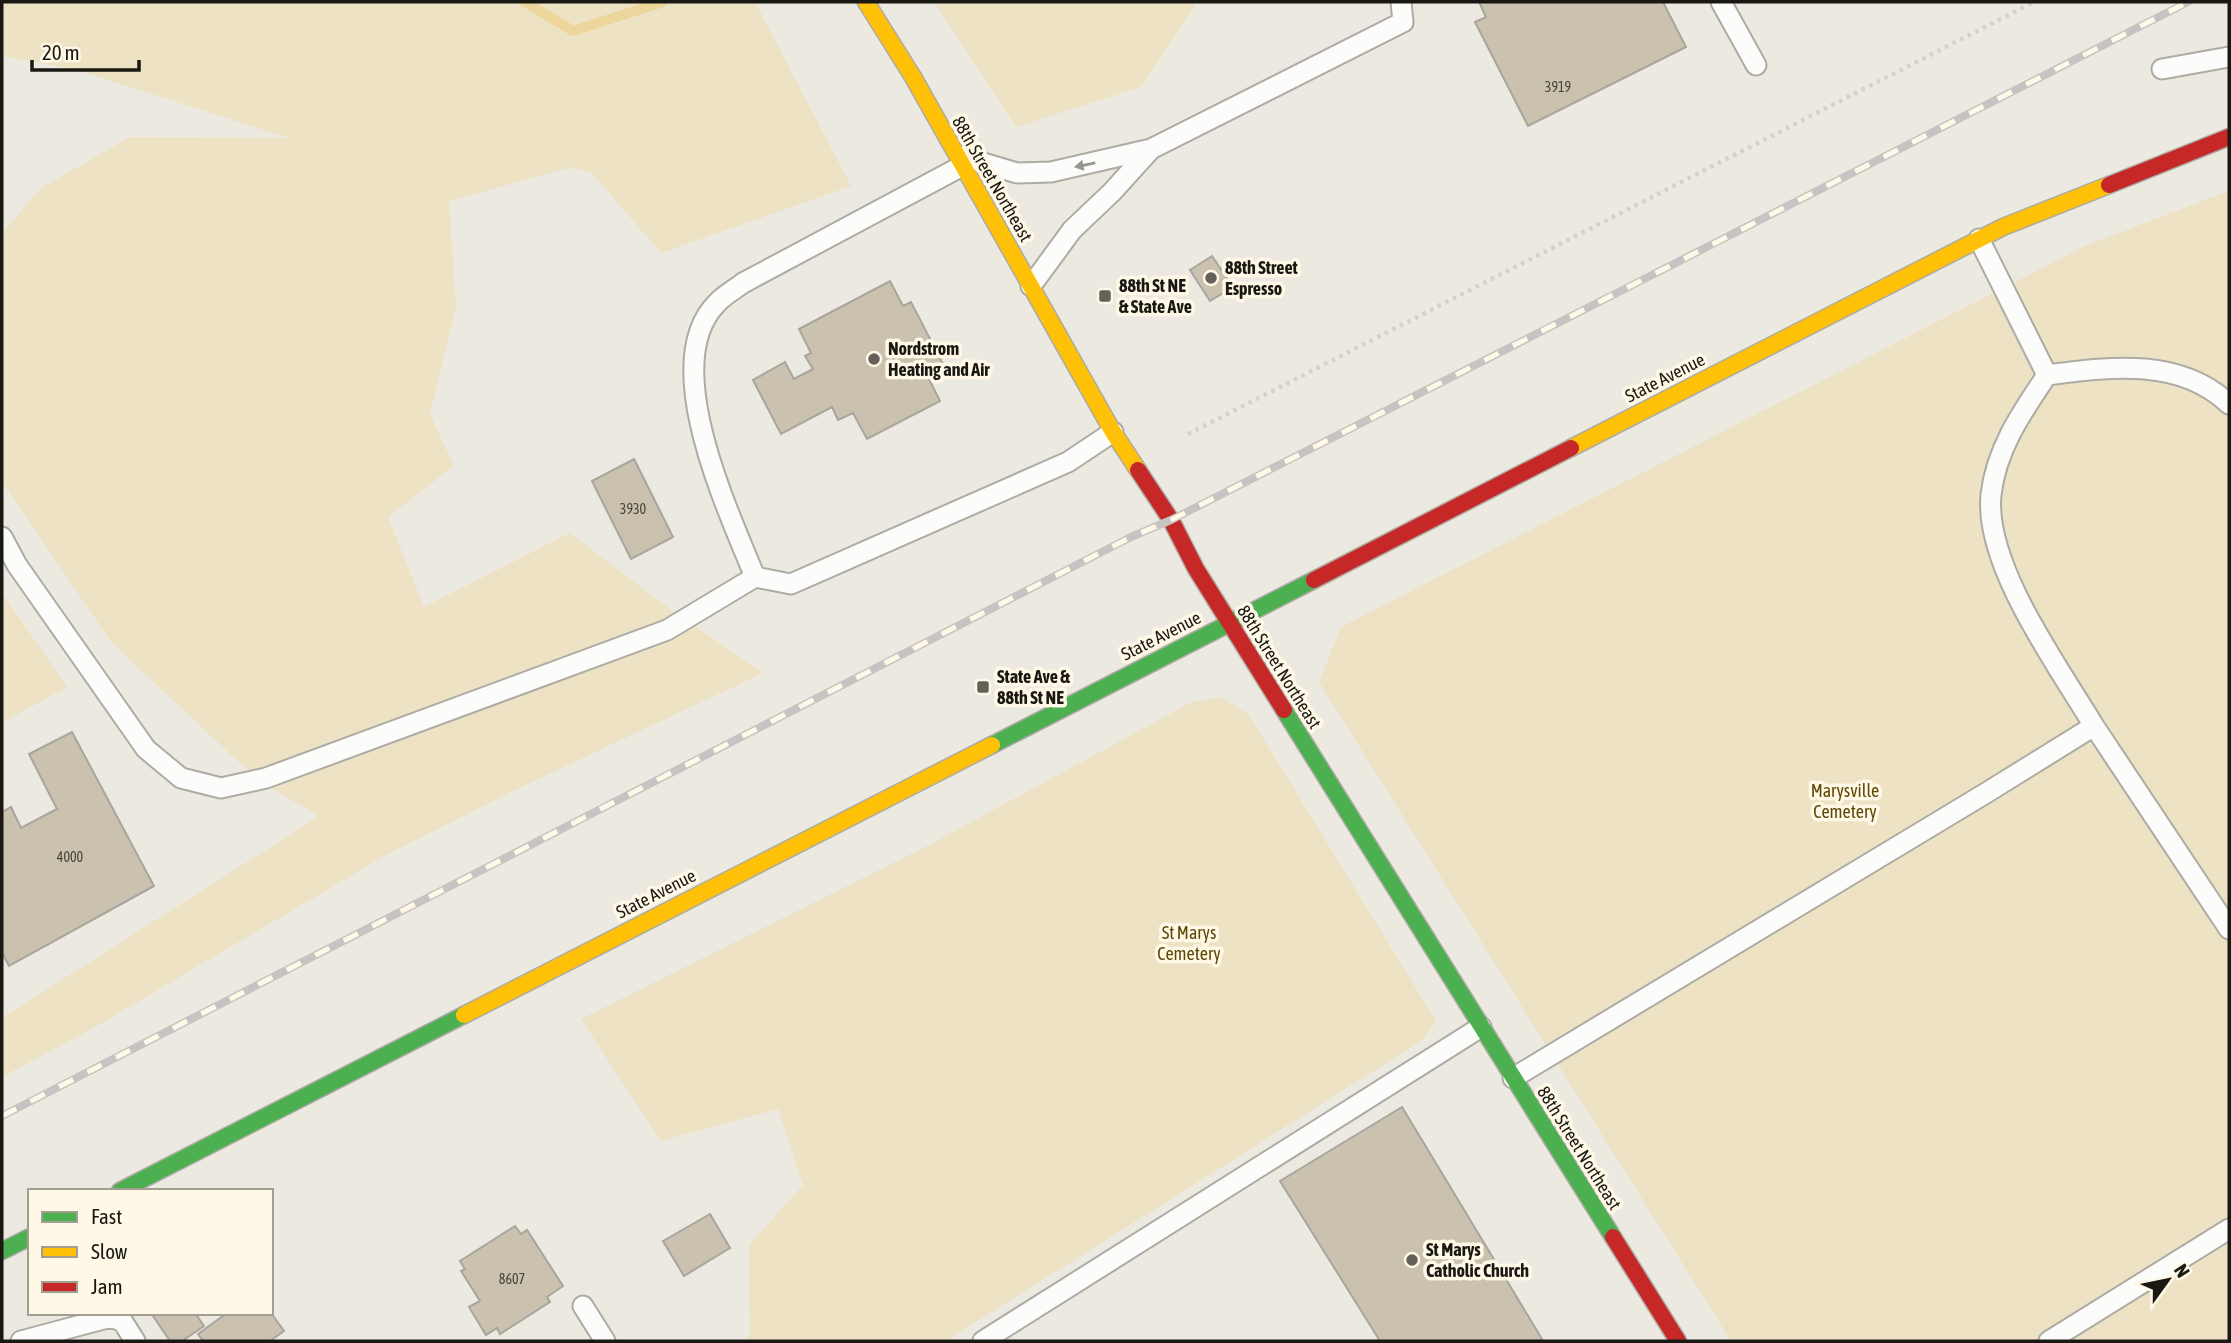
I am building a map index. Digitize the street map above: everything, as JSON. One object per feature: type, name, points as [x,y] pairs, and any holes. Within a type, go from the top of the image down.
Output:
[{"type":"main road","name":"88th Street Northeast","points":[[866,2],[913,78],[1113,432],[1171,520],[1228,622],[1678,1341]]},
{"type":"main road","name":"State Avenue","points":[[124,1189],[2003,226],[2229,137]]},
{"type":"main road","points":[[2,1251],[28,1238]]},
{"type":"lane","points":[[755,577],[710,462],[695,401],[693,356],[703,325],[716,304],[743,283],[959,160],[1017,173],[1051,172],[1151,149],[1403,22],[1401,2]]},
{"type":"lane","points":[[1721,2],[1756,65]]},
{"type":"lane","points":[[2162,69],[2229,57]]},
{"type":"lane","points":[[1031,286],[1072,230],[1112,192],[1151,149]]},
{"type":"lane","points":[[1979,239],[2047,375]]},
{"type":"lane","points":[[2229,404],[2200,382],[2162,371],[2122,367],[2047,375],[2022,411],[2006,442],[1991,496],[1993,529],[2017,599],[2094,726],[2229,929]]},
{"type":"lane","points":[[2,537],[17,565],[146,749],[181,778],[221,788],[266,778],[667,630],[755,577],[791,584],[1068,462],[1113,432]]},
{"type":"lane","points":[[1513,1079],[2094,726]]},
{"type":"lane","points":[[983,1341],[1481,1027]]},
{"type":"lane","points":[[2049,1341],[2229,1229]]},
{"type":"lane","points":[[583,1306],[605,1341]]},
{"type":"lane","points":[[21,1341],[111,1317],[123,1322],[135,1341]]},
{"type":"path","points":[[1188,434],[2034,2]]},
{"type":"green space","points":[[2,2],[755,2],[851,186],[661,253],[591,172],[572,167],[449,201],[456,307],[430,414],[454,466],[388,517],[424,607],[570,533],[671,610],[763,673],[511,792],[386,855],[90,1030],[2,1077],[2,1018],[319,816],[259,781],[112,643],[2,482],[2,233],[41,188],[130,137],[289,138],[74,69],[2,56]]},
{"type":"green space","points":[[934,2],[1195,2],[1195,6],[1141,87],[1016,127]]},
{"type":"green space","name":"Marysville Cemetery","points":[[2229,191],[2229,1341],[1731,1341],[1319,682],[1341,627],[2087,245]]},
{"type":"green space","points":[[2,593],[67,687],[2,723]]},
{"type":"green space","name":"St Marys Cemetery","points":[[1221,697],[1249,715],[1436,1021],[1423,1040],[946,1341],[745,1341],[750,1335],[749,1245],[803,1185],[778,1109],[661,1141],[581,1019],[929,845],[1192,702]]},
{"type":"building","points":[[1479,2],[1663,2],[1686,47],[1528,126],[1475,22],[1486,17]]},
{"type":"building","name":"88th Street Espresso","points":[[1212,256],[1233,287],[1210,301],[1190,270]]},
{"type":"building","name":"Nordstrom Heating and Air","points":[[890,281],[903,306],[911,302],[944,366],[927,375],[940,401],[867,439],[853,413],[838,420],[832,407],[781,434],[753,380],[785,362],[794,379],[813,369],[805,356],[811,353],[799,329]]},
{"type":"building","points":[[634,459],[673,537],[631,559],[592,481]]},
{"type":"building","points":[[72,732],[154,886],[9,966],[2,953],[2,812],[11,807],[21,828],[57,809],[29,754]]},
{"type":"building","name":"St Marys Catholic Church","points":[[1402,1107],[1542,1339],[1380,1341],[1280,1181]]},
{"type":"building","points":[[710,1214],[730,1248],[684,1276],[663,1241]]},
{"type":"building","points":[[515,1226],[521,1234],[527,1230],[563,1286],[547,1297],[550,1302],[500,1334],[497,1328],[486,1335],[469,1307],[480,1301],[461,1271],[465,1269],[460,1261]]},
{"type":"building","points":[[152,1315],[196,1315],[204,1326],[182,1341],[170,1341]]},
{"type":"building","points":[[224,1315],[272,1315],[284,1331],[270,1341],[203,1341],[198,1334]]},
{"type":"waterway","points":[[525,2],[573,31],[663,2]]},
{"type":"railway","points":[[2,1116],[1131,537],[1171,520],[2188,2]]},
{"type":"traffic: fast","points":[[992,745],[1314,580]]},
{"type":"traffic: fast","points":[[1284,710],[1613,1237]]},
{"type":"traffic: fast","points":[[124,1189],[464,1015]]},
{"type":"traffic: fast","points":[[2,1251],[28,1238]]},
{"type":"traffic: slow","points":[[866,2],[913,77],[1113,432],[1138,470]]},
{"type":"traffic: slow","points":[[1571,448],[2003,227],[2109,185]]},
{"type":"traffic: slow","points":[[464,1015],[992,745]]},
{"type":"traffic: jam","points":[[2109,185],[2229,137]]},
{"type":"traffic: jam","points":[[1314,580],[1571,448]]},
{"type":"traffic: jam","points":[[1138,470],[1171,520],[1196,569],[1284,710]]},
{"type":"traffic: jam","points":[[1613,1237],[1678,1341]]},
{"type":"place","name":"88th Street Espresso","points":[[1211,278]]},
{"type":"place","name":"88th St NE & State Ave","points":[[1105,296]]},
{"type":"place","name":"Nordstrom Heating and Air","points":[[874,359]]},
{"type":"place","name":"State Ave & 88th St NE","points":[[983,687]]},
{"type":"place","name":"St Marys Catholic Church","points":[[1412,1260]]}]
